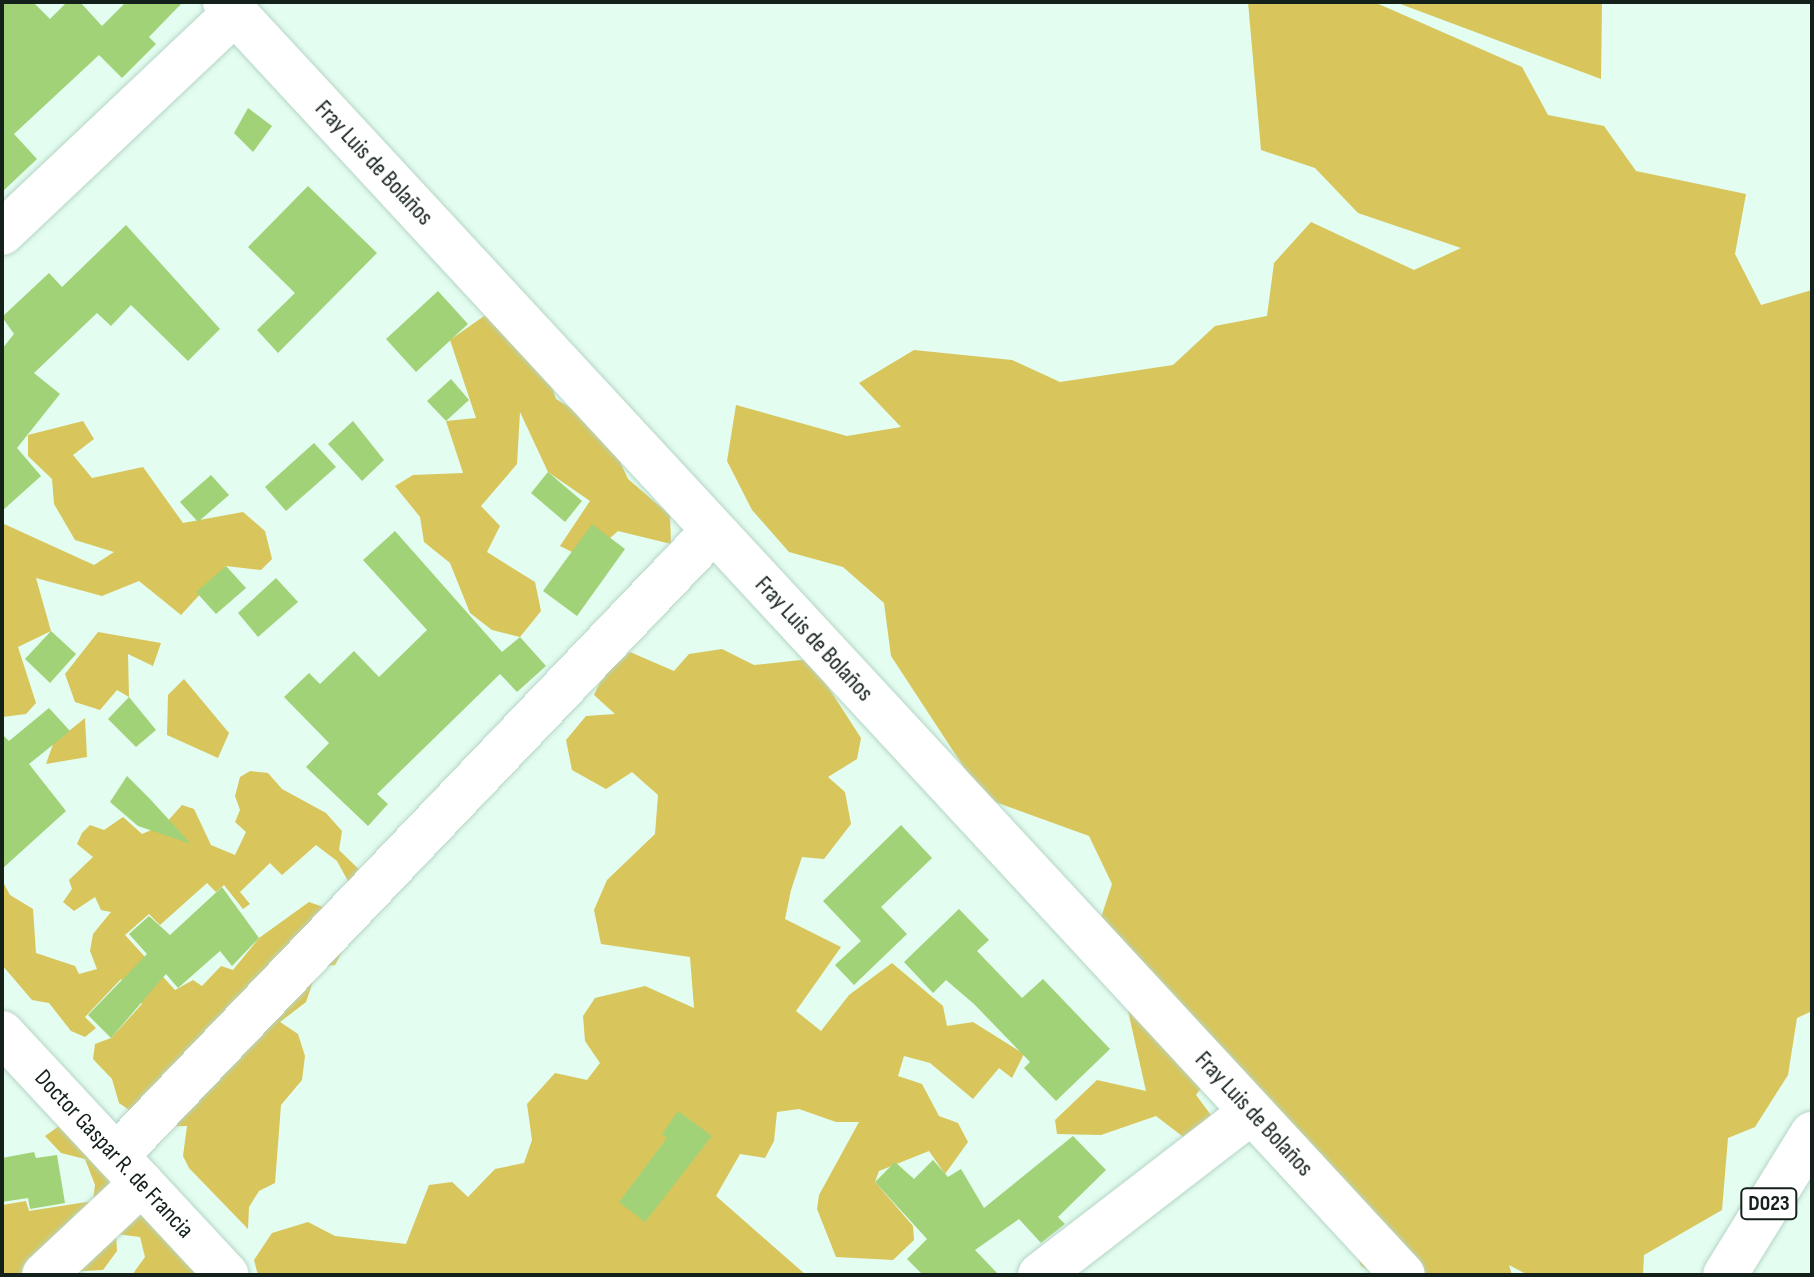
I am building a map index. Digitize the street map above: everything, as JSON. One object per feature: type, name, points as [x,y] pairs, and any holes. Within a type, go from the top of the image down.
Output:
[{"type":"street","points":[[2,233],[230,8]]},
{"type":"street","name":"Fray Luis de Bolaños","points":[[230,8],[1403,1275]]},
{"type":"street","points":[[44,1275],[130,1169],[713,531]]},
{"type":"street","name":"Doctor Gaspar R. de Francia","points":[[2,1033],[227,1275]]},
{"type":"street","points":[[1040,1275],[1252,1112]]},
{"type":"street","name":"D023","points":[[1725,1275],[1812,1134]]},
{"type":"shaded area","points":[[1248,2],[1374,2],[1522,67],[1548,115],[1604,126],[1636,171],[1746,194],[1735,254],[1761,305],[1812,290],[1812,1011],[1797,1018],[1788,1075],[1755,1127],[1728,1138],[1722,1210],[1644,1255],[1643,1275],[1528,1275],[1509,1265],[1512,1275],[1377,1275],[1361,1266],[1335,1202],[1212,1073],[1196,1095],[1228,1138],[1220,1165],[1156,1116],[1101,1135],[1057,1134],[1055,1120],[1097,1080],[1146,1091],[1122,984],[1094,939],[1112,884],[1089,836],[984,798],[891,656],[884,603],[843,567],[789,552],[752,510],[727,461],[736,405],[847,436],[901,427],[859,383],[914,350],[1012,360],[1060,382],[1173,365],[1215,326],[1267,316],[1274,263],[1311,222],[1414,270],[1461,248],[1358,213],[1315,168],[1261,150]]},
{"type":"shaded area","points":[[1395,2],[1602,2],[1601,79]]},
{"type":"shaded area","points":[[487,314],[538,344],[556,399],[605,429],[628,479],[670,515],[671,544],[618,531],[586,559],[560,546],[590,501],[548,472],[520,412],[517,464],[481,506],[500,526],[487,552],[535,582],[541,611],[520,637],[492,630],[470,613],[450,563],[424,542],[420,517],[395,486],[413,475],[463,473],[446,421],[476,418],[450,340]]},
{"type":"shaded area","points":[[83,421],[94,439],[73,455],[92,478],[143,467],[183,523],[243,512],[265,531],[272,559],[261,570],[226,566],[181,615],[139,581],[102,596],[36,578],[51,631],[18,647],[36,703],[26,714],[2,717],[2,523],[94,565],[114,552],[75,540],[54,504],[52,479],[28,456],[28,435]]},
{"type":"shaded area","points":[[98,632],[161,643],[153,666],[128,654],[129,697],[117,690],[100,710],[75,702],[65,674]]},
{"type":"shaded area","points":[[722,649],[754,665],[810,659],[861,738],[857,759],[828,777],[845,792],[851,824],[824,859],[802,857],[791,890],[785,919],[841,947],[796,1011],[821,1031],[849,995],[892,963],[943,1006],[947,1026],[973,1022],[1024,1054],[1012,1078],[999,1068],[973,1099],[930,1063],[904,1056],[898,1076],[922,1084],[939,1116],[958,1123],[968,1142],[945,1174],[929,1151],[879,1171],[875,1182],[913,1226],[914,1240],[893,1260],[836,1257],[817,1209],[819,1195],[859,1122],[836,1122],[799,1109],[777,1112],[774,1141],[765,1158],[740,1154],[716,1196],[806,1275],[258,1275],[254,1260],[272,1233],[308,1222],[335,1236],[406,1244],[429,1185],[452,1182],[468,1197],[495,1169],[524,1163],[532,1140],[527,1104],[555,1073],[587,1080],[600,1063],[585,1041],[583,1016],[595,998],[645,986],[694,1008],[690,957],[601,944],[594,910],[607,880],[655,834],[658,795],[632,772],[606,789],[572,770],[566,740],[586,716],[615,714],[594,695],[603,676],[630,652],[674,671],[689,654]]},
{"type":"shaded area","points":[[184,679],[229,733],[218,758],[167,735],[168,695]]},
{"type":"shaded area","points":[[85,718],[87,757],[46,764],[53,744]]},
{"type":"shaded area","points":[[250,771],[268,773],[282,789],[326,813],[342,831],[339,850],[372,882],[354,892],[337,861],[316,845],[282,875],[270,863],[240,892],[250,904],[243,909],[224,885],[216,892],[207,883],[160,925],[149,914],[125,935],[175,990],[193,980],[202,986],[221,966],[233,970],[259,938],[309,902],[329,909],[351,935],[335,965],[318,967],[306,1002],[280,1022],[298,1034],[305,1056],[302,1080],[281,1105],[275,1183],[259,1191],[249,1207],[248,1229],[189,1168],[183,1156],[187,1126],[154,1127],[119,1103],[112,1079],[93,1059],[95,1044],[111,1038],[142,1004],[121,979],[85,1017],[96,1028],[85,1037],[71,1031],[49,1003],[32,1000],[2,965],[2,880],[10,895],[33,909],[36,953],[75,966],[79,974],[97,969],[90,951],[93,934],[111,912],[101,910],[95,897],[74,911],[63,902],[72,889],[69,880],[93,857],[77,844],[82,833],[90,825],[104,830],[123,817],[142,834],[165,824],[182,805],[194,809],[211,845],[235,855],[246,832],[235,822],[240,810],[235,796],[240,777]]},
{"type":"shaded area","points":[[69,1119],[213,1256],[196,1275],[132,1275],[145,1257],[140,1237],[116,1234],[117,1251],[103,1270],[2,1275],[2,1205],[26,1201],[29,1211],[93,1201],[95,1185],[85,1159],[61,1153],[45,1136]]},
{"type":"building","points":[[2,2],[33,2],[50,19],[67,2],[80,2],[102,26],[126,2],[183,2],[149,37],[156,44],[122,78],[99,55],[14,134],[37,159],[2,192]]},
{"type":"building","points":[[248,108],[272,126],[253,152],[234,133]]},
{"type":"building","points":[[308,186],[377,253],[278,353],[257,330],[295,293],[248,247]]},
{"type":"building","points":[[126,225],[220,329],[188,361],[131,305],[111,326],[97,313],[34,373],[60,394],[17,448],[41,476],[2,511],[2,349],[14,334],[2,317],[49,273],[62,287]]},
{"type":"building","points":[[438,291],[468,324],[416,372],[386,339]]},
{"type":"building","points":[[451,379],[469,400],[446,421],[427,401]]},
{"type":"building","points":[[353,421],[384,460],[362,481],[328,444]]},
{"type":"building","points":[[314,443],[336,467],[286,511],[265,487]]},
{"type":"building","points":[[548,472],[582,501],[565,522],[531,493]]},
{"type":"building","points":[[211,475],[229,495],[198,522],[180,502]]},
{"type":"building","points":[[592,524],[625,549],[577,616],[543,591]]},
{"type":"building","points":[[395,531],[502,652],[520,637],[546,666],[517,692],[500,674],[377,794],[388,804],[368,826],[306,767],[329,743],[284,697],[309,673],[320,684],[354,651],[379,677],[427,630],[363,560]]},
{"type":"building","points":[[226,566],[246,588],[216,614],[196,592]]},
{"type":"building","points":[[276,578],[298,602],[258,637],[238,613]]},
{"type":"building","points":[[51,631],[76,654],[50,683],[25,659]]},
{"type":"building","points":[[129,697],[156,730],[136,747],[108,719]]},
{"type":"building","points":[[49,708],[70,731],[29,764],[66,811],[2,869],[2,734],[9,741]]},
{"type":"building","points":[[127,776],[191,844],[138,826],[110,802]]},
{"type":"building","points":[[901,825],[932,858],[881,907],[907,934],[854,985],[835,965],[861,941],[823,901]]},
{"type":"building","points":[[222,887],[259,938],[232,966],[220,951],[178,988],[166,974],[111,1038],[88,1015],[147,954],[129,934],[149,916],[170,935]]},
{"type":"building","points":[[959,909],[989,940],[977,951],[1022,998],[1043,979],[1110,1049],[1056,1101],[1024,1068],[1030,1062],[974,1004],[946,980],[933,993],[904,962]]},
{"type":"building","points":[[678,1111],[712,1136],[645,1222],[619,1202],[667,1138],[662,1134]]},
{"type":"building","points":[[1073,1136],[1106,1170],[1058,1217],[1065,1224],[1041,1243],[1019,1219],[975,1250],[999,1275],[923,1275],[907,1259],[927,1239],[875,1182],[895,1162],[914,1179],[933,1160],[948,1177],[961,1169],[984,1208]]},
{"type":"building","points":[[34,1152],[36,1158],[57,1155],[65,1203],[30,1209],[28,1198],[2,1202],[2,1158]]}]
